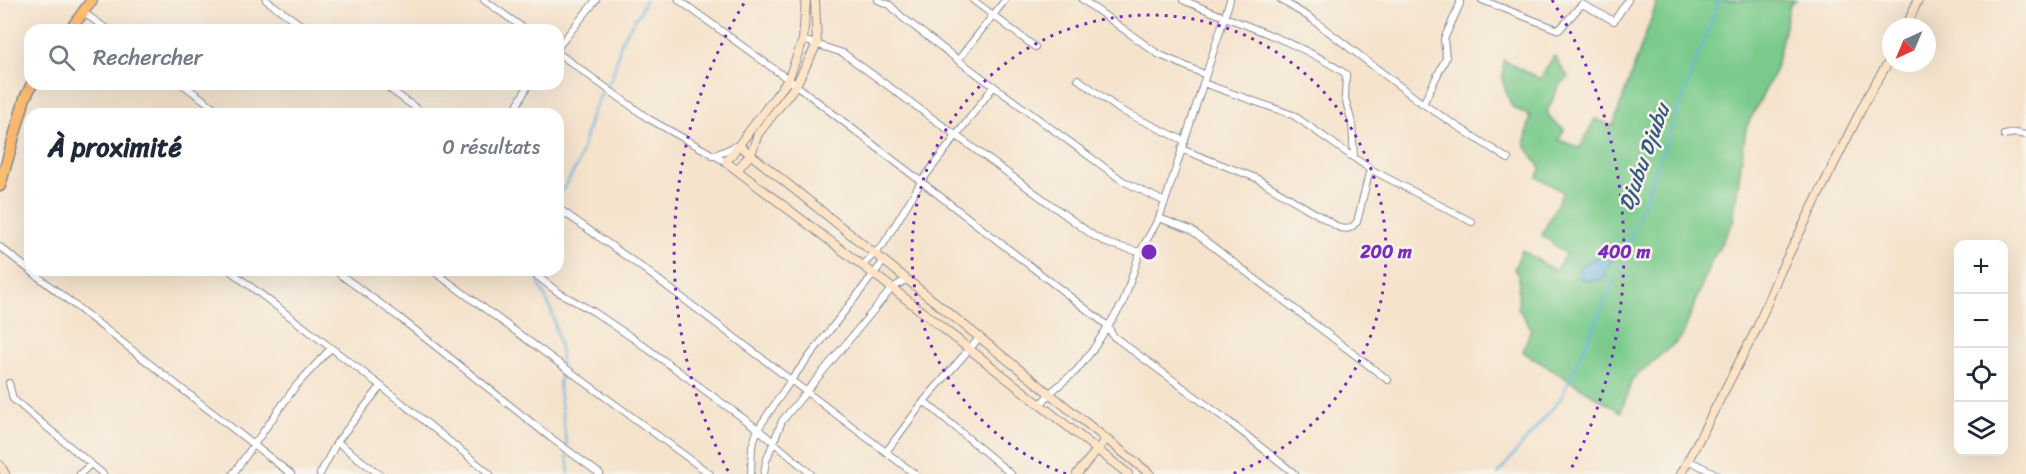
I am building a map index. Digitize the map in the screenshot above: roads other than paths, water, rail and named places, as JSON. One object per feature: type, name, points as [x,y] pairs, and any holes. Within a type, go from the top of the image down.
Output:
[{"type":"highway","points":[[74,24],[92,0]]},
{"type":"highway","points":[[27,108],[31,90]]},
{"type":"highway","points":[[0,186],[24,120]]},
{"type":"street","points":[[266,0],[300,24]]},
{"type":"street","points":[[483,0],[517,24]]},
{"type":"street","points":[[564,40],[596,0]]},
{"type":"street","points":[[679,0],[792,82],[1108,326],[1113,336],[1227,420],[1295,474]]},
{"type":"street","points":[[726,162],[792,82],[803,40],[806,0]]},
{"type":"street","points":[[737,170],[751,154],[758,135],[817,44],[815,0]]},
{"type":"street","points":[[878,0],[890,5],[958,60],[1123,181],[1165,202]]},
{"type":"street","points":[[973,0],[1035,47]]},
{"type":"street","points":[[958,60],[1005,0]]},
{"type":"street","points":[[1083,0],[1158,54],[1206,75]]},
{"type":"street","points":[[1183,0],[1271,33],[1346,74],[1345,98],[1352,123],[1354,157]]},
{"type":"street","points":[[1041,404],[1050,393],[1076,371],[1123,303],[1140,252],[1165,202],[1230,0]]},
{"type":"street","points":[[1281,0],[1312,19],[1423,104],[1508,159]]},
{"type":"street","points":[[1423,104],[1446,58],[1444,39],[1460,0]]},
{"type":"street","points":[[1482,0],[1559,30],[1582,4],[1614,21],[1628,0]]},
{"type":"street","points":[[1910,18],[1918,0]]},
{"type":"street","points":[[83,12],[100,24]]},
{"type":"street","points":[[803,40],[843,52],[1094,236],[1109,244],[1140,252]]},
{"type":"street","points":[[564,57],[649,119],[737,170],[892,288],[1128,474]]},
{"type":"street","points":[[1681,474],[1757,328],[1778,276],[1869,94],[1882,72]]},
{"type":"street","points":[[1078,79],[1120,110],[1184,140]]},
{"type":"street","points":[[1203,83],[1293,115],[1370,169],[1472,222]]},
{"type":"street","points":[[862,266],[883,245],[921,182],[994,86]]},
{"type":"street","points":[[189,90],[214,108]]},
{"type":"street","points":[[391,90],[416,108]]},
{"type":"street","points":[[515,108],[526,90]]},
{"type":"street","points":[[2004,135],[2015,133],[2026,135]]},
{"type":"street","points":[[739,145],[1150,474]]},
{"type":"street","points":[[713,156],[739,145]]},
{"type":"street","points":[[1181,149],[1256,178],[1347,230],[1357,222],[1370,169]]},
{"type":"street","points":[[564,212],[644,269],[915,474]]},
{"type":"street","points":[[1159,218],[1191,230],[1388,380]]},
{"type":"street","points":[[0,247],[24,266]]},
{"type":"street","points":[[751,474],[752,446],[758,429],[791,380],[883,262]]},
{"type":"street","points":[[37,276],[291,474]]},
{"type":"street","points":[[237,276],[381,386],[490,474]]},
{"type":"street","points":[[342,276],[416,330],[488,390],[600,474]]},
{"type":"street","points":[[440,276],[710,474]]},
{"type":"street","points":[[536,276],[637,341],[758,429],[811,474]]},
{"type":"street","points":[[764,474],[772,442],[782,422],[892,288],[906,280]]},
{"type":"street","points":[[886,452],[924,401],[980,338]]},
{"type":"street","points":[[233,474],[295,387],[331,348]]},
{"type":"street","points":[[9,383],[13,399],[103,474]]},
{"type":"street","points":[[320,474],[337,442],[381,386]]},
{"type":"street","points":[[924,401],[1011,474]]},
{"type":"street","points":[[1077,474],[1106,439]]},
{"type":"street","points":[[337,442],[379,474]]},
{"type":"street","points":[[1688,460],[1716,474]]},
{"type":"street","points":[[80,474],[91,464]]},
{"type":"street","points":[[0,465],[5,474]]},
{"type":"water","points":[[1608,250],[1613,259],[1608,267],[1606,278],[1589,281],[1579,277],[1579,267]]},
{"type":"waterway","points":[[564,188],[578,164],[592,113],[603,90],[612,78],[622,39],[645,0]]},
{"type":"waterway","name":"Djubu Djubu","points":[[1498,474],[1561,398],[1614,282],[1719,0]]},
{"type":"waterway","points":[[538,276],[539,284],[552,312],[561,353],[559,390],[567,447]]},
{"type":"waterway","points":[[567,454],[569,474]]}]
